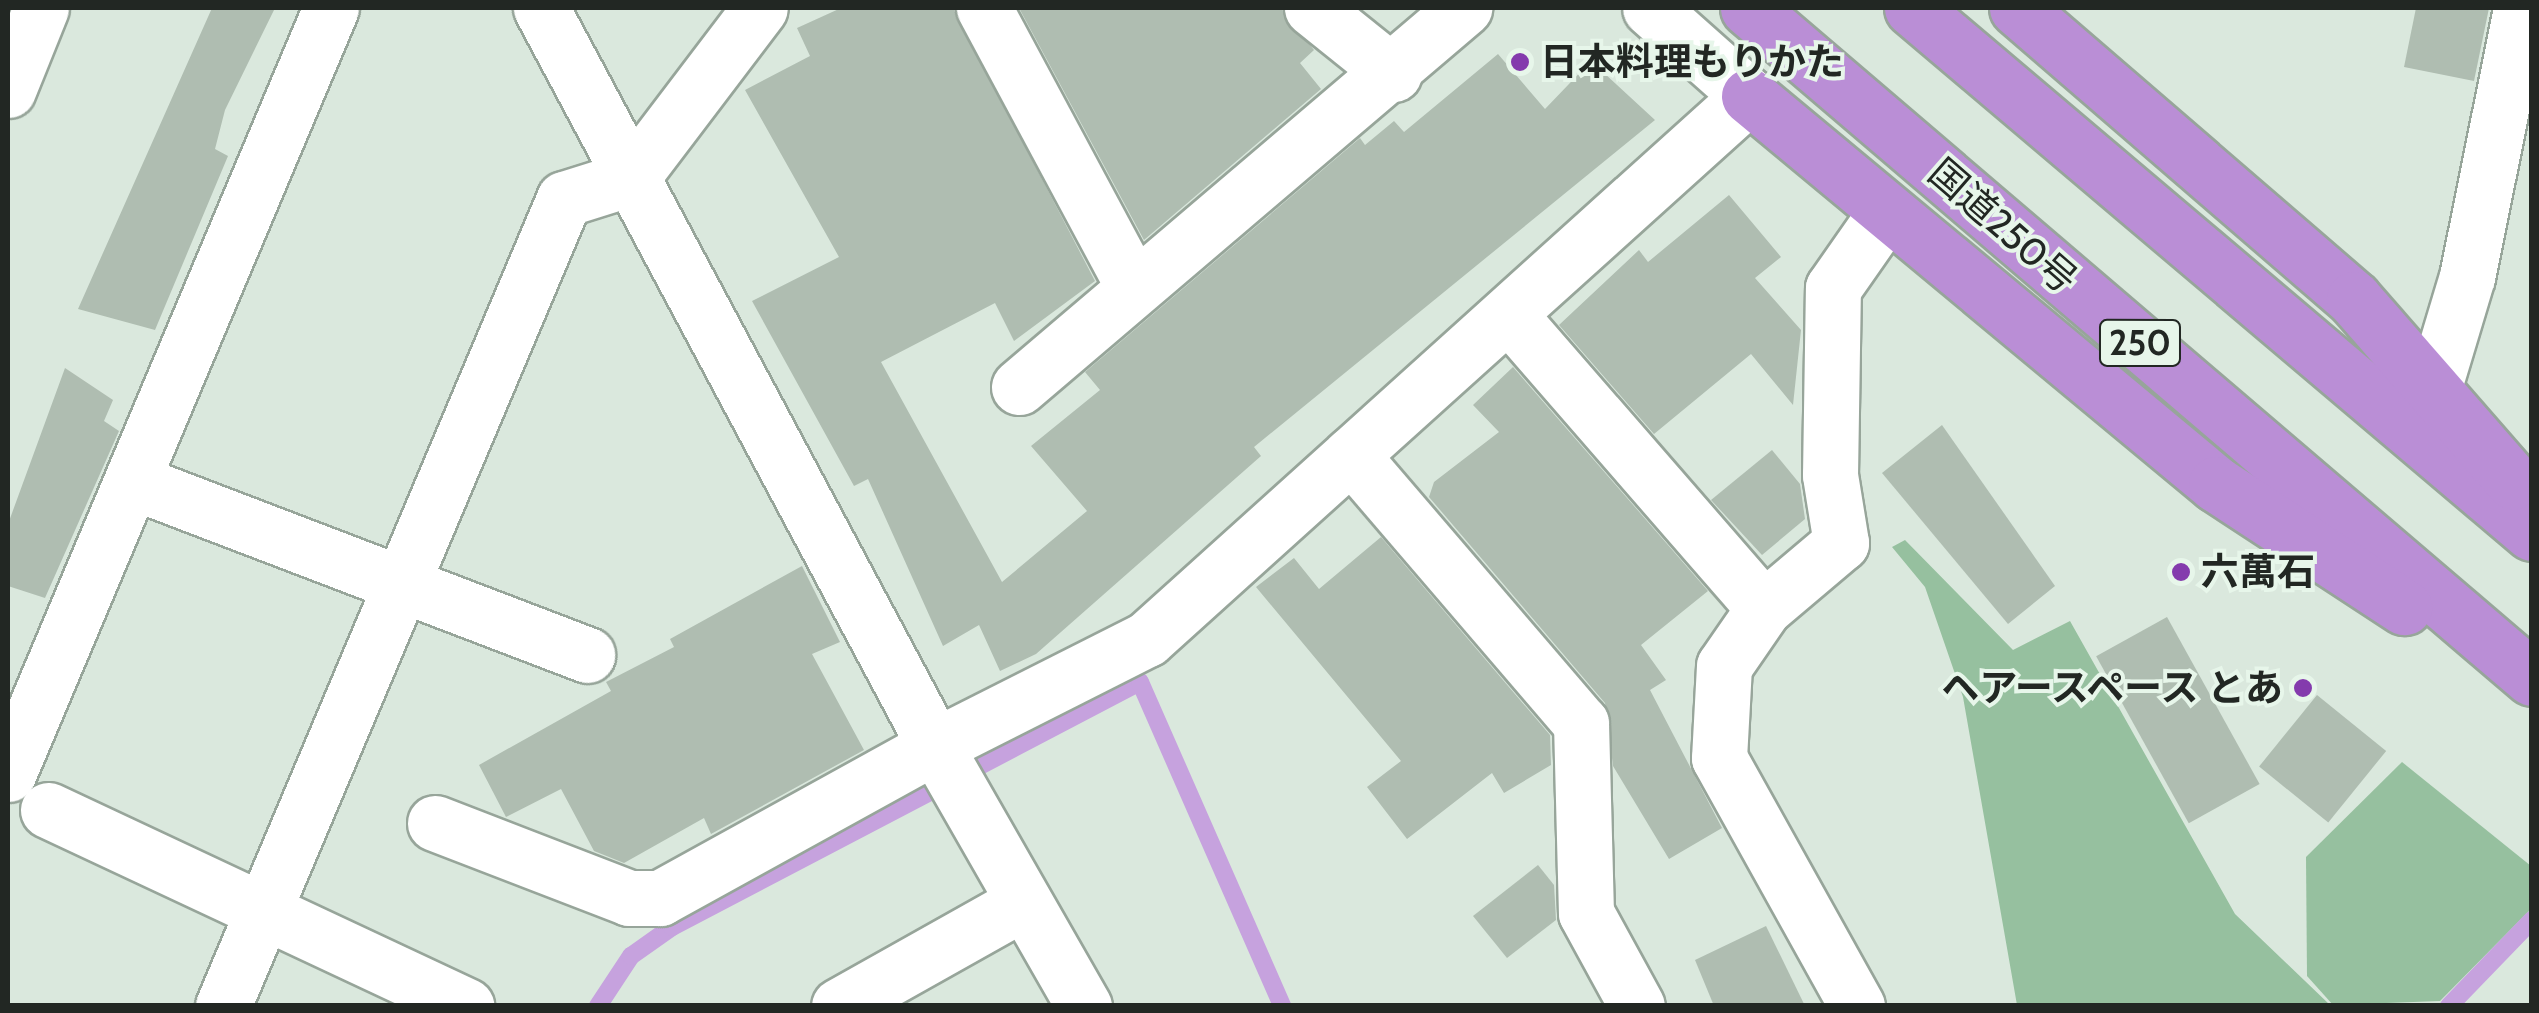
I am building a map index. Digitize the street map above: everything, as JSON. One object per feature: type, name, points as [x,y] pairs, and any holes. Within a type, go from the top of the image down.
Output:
[{"type":"highway","name":"国道250号","points":[[1748,8],[2532,678]]},
{"type":"highway","points":[[1912,8],[2532,532]]},
{"type":"highway","points":[[2017,8],[2354,299],[2532,502]]},
{"type":"highway","points":[[1749,96],[2216,484],[2532,691]]},
{"type":"street","points":[[8,90],[41,8]]},
{"type":"street","points":[[8,774],[137,483],[331,8]]},
{"type":"street","points":[[540,8],[944,763],[1084,1006]]},
{"type":"street","points":[[222,1006],[564,199],[631,178],[760,8]]},
{"type":"street","points":[[984,8],[1132,284]]},
{"type":"street","points":[[1312,8],[1394,74]]},
{"type":"street","points":[[1019,387],[1132,284],[1394,74],[1464,8]]},
{"type":"street","points":[[436,823],[629,898],[660,898],[944,763],[1147,639],[1749,96],[1650,8]]},
{"type":"street","points":[[2433,390],[2467,278],[2521,8]]},
{"type":"street","points":[[1857,1006],[1719,758],[1724,666],[1764,608],[1841,543],[1830,474],[1833,288],[1886,212]]},
{"type":"street","points":[[1508,315],[1764,608]]},
{"type":"street","points":[[1352,455],[1581,723],[1586,912],[1633,1004]]},
{"type":"street","points":[[137,483],[587,656]]},
{"type":"street","points":[[48,810],[466,1006]]},
{"type":"street","points":[[838,1006],[1024,902]]},
{"type":"green space","points":[[1905,540],[2013,650],[2070,621],[2235,914],[2330,1005],[2017,1005],[1963,697],[1925,587],[1892,547]]},
{"type":"green space","points":[[2402,762],[2531,866],[2531,909],[2440,1001],[2333,1005],[2307,976],[2306,857]]},
{"type":"building","points":[[212,8],[275,8],[225,110],[215,149],[228,156],[155,330],[78,309]]},
{"type":"building","points":[[841,8],[953,8],[1095,281],[1014,341],[995,303],[881,362],[1002,582],[1087,511],[1031,446],[1100,390],[1085,372],[1360,138],[1365,145],[1394,121],[1404,132],[1498,54],[1545,109],[1591,61],[1655,120],[1254,447],[1261,456],[1036,654],[1000,671],[979,625],[943,646],[868,479],[854,486],[752,301],[839,257],[745,90],[810,56],[797,28]]},
{"type":"building","points":[[1019,8],[1281,8],[1314,50],[1300,63],[1321,89],[1144,240]]},
{"type":"building","points":[[2416,8],[2489,8],[2474,81],[2404,67]]},
{"type":"building","points":[[1729,195],[1781,257],[1755,278],[1801,330],[1793,405],[1751,354],[1654,434],[1559,325],[1639,250],[1648,262]]},
{"type":"building","points":[[1513,367],[1708,591],[1641,645],[1666,680],[1650,690],[1722,828],[1669,859],[1613,766],[1605,703],[1429,497],[1434,482],[1499,432],[1473,405]]},
{"type":"building","points":[[65,368],[113,400],[104,421],[119,431],[45,598],[8,586],[8,524]]},
{"type":"building","points":[[1942,425],[2055,586],[2008,624],[1882,473]]},
{"type":"building","points":[[1772,450],[1800,484],[1805,519],[1762,555],[1711,500]]},
{"type":"building","points":[[1381,537],[1550,735],[1551,765],[1504,793],[1492,773],[1407,839],[1367,787],[1401,761],[1256,587],[1294,558],[1319,589]]},
{"type":"building","points":[[802,566],[840,642],[812,654],[864,750],[711,834],[704,818],[624,863],[594,851],[561,789],[506,817],[479,765],[611,691],[606,682],[674,647],[670,639]]},
{"type":"building","points":[[2167,617],[2260,784],[2189,823],[2096,656]]},
{"type":"building","points":[[2317,695],[2386,751],[2328,823],[2259,766]]},
{"type":"building","points":[[1538,865],[1554,885],[1556,920],[1507,958],[1473,916]]},
{"type":"building","points":[[1766,926],[1805,1006],[1714,1006],[1695,960]]},
{"type":"waterway","points":[[598,1006],[631,956],[672,927],[1140,682],[1282,1006]]},
{"type":"waterway","points":[[2449,1006],[2532,920]]},
{"type":"place","name":"日本料理もりかた","points":[[1520,62]]},
{"type":"place","name":"六萬石","points":[[2181,572]]},
{"type":"place","name":"ヘアースペース とあ","points":[[2303,688]]}]
